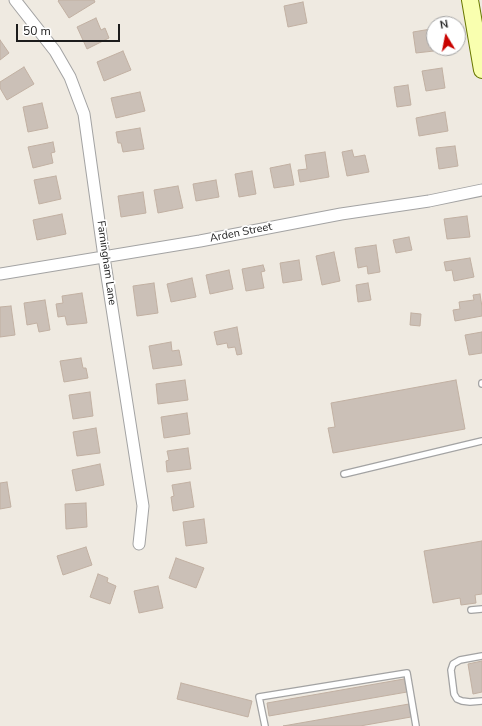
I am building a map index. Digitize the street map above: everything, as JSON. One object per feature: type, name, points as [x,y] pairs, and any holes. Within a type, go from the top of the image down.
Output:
[{"type":"main road","points":[[470,0],[482,70]]},
{"type":"street","name":"Farningham Lane","points":[[15,0],[55,51],[70,77],[84,114],[104,257],[143,506],[139,544]]},
{"type":"street","name":"Arden Street","points":[[0,274],[200,241],[341,214],[429,201],[482,190]]},
{"type":"lane","points":[[344,474],[482,441]]},
{"type":"lane","points":[[471,610],[482,608]]},
{"type":"lane","points":[[482,656],[460,660],[453,664],[451,670],[454,694],[457,699],[470,702],[482,700]]},
{"type":"lane","points":[[265,726],[259,697],[407,673],[416,726]]},
{"type":"building","points":[[94,0],[95,2],[69,18],[58,1]]},
{"type":"building","points":[[303,2],[307,23],[288,27],[284,6]]},
{"type":"building","points":[[96,18],[101,30],[105,28],[109,38],[87,49],[77,27]]},
{"type":"building","points":[[426,30],[426,52],[416,53],[413,32]]},
{"type":"building","points":[[0,40],[9,53],[0,60]]},
{"type":"building","points":[[123,51],[131,70],[104,81],[97,62]]},
{"type":"building","points":[[24,67],[34,84],[7,100],[0,88],[0,82]]},
{"type":"building","points":[[442,68],[445,88],[426,91],[422,71]]},
{"type":"building","points":[[408,85],[411,105],[397,107],[394,87]]},
{"type":"building","points":[[140,92],[145,111],[116,118],[111,98]]},
{"type":"building","points":[[42,103],[48,128],[28,132],[23,107]]},
{"type":"building","points":[[445,112],[448,131],[419,136],[416,118]]},
{"type":"building","points":[[140,128],[144,149],[123,152],[121,143],[118,143],[116,132]]},
{"type":"building","points":[[53,142],[55,152],[51,153],[53,163],[33,168],[28,147]]},
{"type":"building","points":[[455,146],[458,166],[439,169],[436,148]]},
{"type":"building","points":[[352,150],[354,157],[365,155],[369,172],[347,176],[342,152]]},
{"type":"building","points":[[325,152],[329,177],[300,182],[298,170],[307,169],[305,155]]},
{"type":"building","points":[[290,164],[294,185],[274,188],[270,168]]},
{"type":"building","points":[[252,171],[256,194],[239,197],[235,174]]},
{"type":"building","points":[[56,176],[61,199],[39,204],[34,180]]},
{"type":"building","points":[[216,180],[219,197],[196,201],[193,184]]},
{"type":"building","points":[[178,186],[183,208],[158,213],[154,190]]},
{"type":"building","points":[[143,192],[146,213],[121,217],[118,196]]},
{"type":"building","points":[[62,214],[66,234],[37,240],[33,220]]},
{"type":"building","points":[[467,216],[470,237],[447,239],[444,219]]},
{"type":"building","points":[[409,237],[412,250],[396,253],[393,240]]},
{"type":"building","points":[[376,245],[380,272],[368,274],[367,266],[358,268],[355,248]]},
{"type":"building","points":[[334,252],[340,281],[322,285],[316,256]]},
{"type":"building","points":[[470,258],[474,277],[454,281],[452,270],[446,271],[444,262]]},
{"type":"building","points":[[299,260],[302,280],[283,283],[280,263]]},
{"type":"building","points":[[263,265],[265,271],[261,272],[264,288],[246,291],[242,269]]},
{"type":"building","points":[[229,270],[233,289],[210,294],[206,275]]},
{"type":"building","points":[[192,278],[196,297],[171,302],[167,284]]},
{"type":"building","points":[[154,283],[158,313],[137,316],[133,286]]},
{"type":"building","points":[[368,283],[371,300],[358,302],[356,285]]},
{"type":"building","points":[[82,293],[87,323],[67,325],[65,316],[58,317],[56,304],[63,303],[62,296]]},
{"type":"building","points":[[480,294],[482,316],[455,321],[453,310],[460,309],[459,302],[474,300],[473,295]]},
{"type":"building","points":[[45,300],[50,330],[39,332],[37,323],[27,325],[24,303]]},
{"type":"building","points":[[11,306],[15,335],[0,337],[0,307]]},
{"type":"building","points":[[411,313],[421,314],[420,326],[410,325]]},
{"type":"building","points":[[237,327],[242,354],[237,355],[235,347],[228,348],[227,343],[217,345],[214,332]]},
{"type":"building","points":[[482,332],[482,353],[469,355],[465,335]]},
{"type":"building","points":[[171,342],[172,351],[179,350],[182,365],[153,369],[149,346]]},
{"type":"building","points":[[81,358],[83,368],[86,368],[88,378],[64,382],[60,361]]},
{"type":"building","points":[[185,380],[188,400],[158,404],[156,384]]},
{"type":"building","points":[[456,380],[465,429],[333,453],[328,428],[335,427],[331,403]]},
{"type":"building","points":[[90,392],[93,416],[73,419],[69,395]]},
{"type":"building","points":[[187,413],[190,434],[164,438],[161,417]]},
{"type":"building","points":[[96,428],[100,453],[77,456],[73,432]]},
{"type":"building","points":[[188,448],[191,469],[167,472],[166,461],[169,460],[167,451]]},
{"type":"building","points":[[100,464],[104,485],[76,491],[72,470]]},
{"type":"building","points":[[7,482],[11,507],[0,509],[0,483]]},
{"type":"building","points":[[190,482],[194,507],[173,511],[171,497],[174,496],[172,485]]},
{"type":"building","points":[[86,503],[87,527],[66,529],[65,504]]},
{"type":"building","points":[[204,519],[207,543],[186,546],[183,522]]},
{"type":"building","points":[[482,541],[482,594],[475,595],[476,603],[461,605],[460,598],[433,603],[424,551]]},
{"type":"building","points":[[86,547],[92,565],[63,575],[57,556]]},
{"type":"building","points":[[176,558],[204,568],[196,588],[169,578]]},
{"type":"building","points":[[98,574],[108,578],[107,582],[116,586],[110,604],[90,597]]},
{"type":"building","points":[[158,586],[163,608],[139,613],[134,591]]},
{"type":"building","points":[[482,661],[482,692],[473,694],[468,664]]},
{"type":"building","points":[[404,679],[407,692],[269,716],[267,703]]},
{"type":"building","points":[[181,683],[252,701],[248,717],[177,699]]},
{"type":"building","points":[[409,704],[411,717],[360,726],[283,726]]}]
